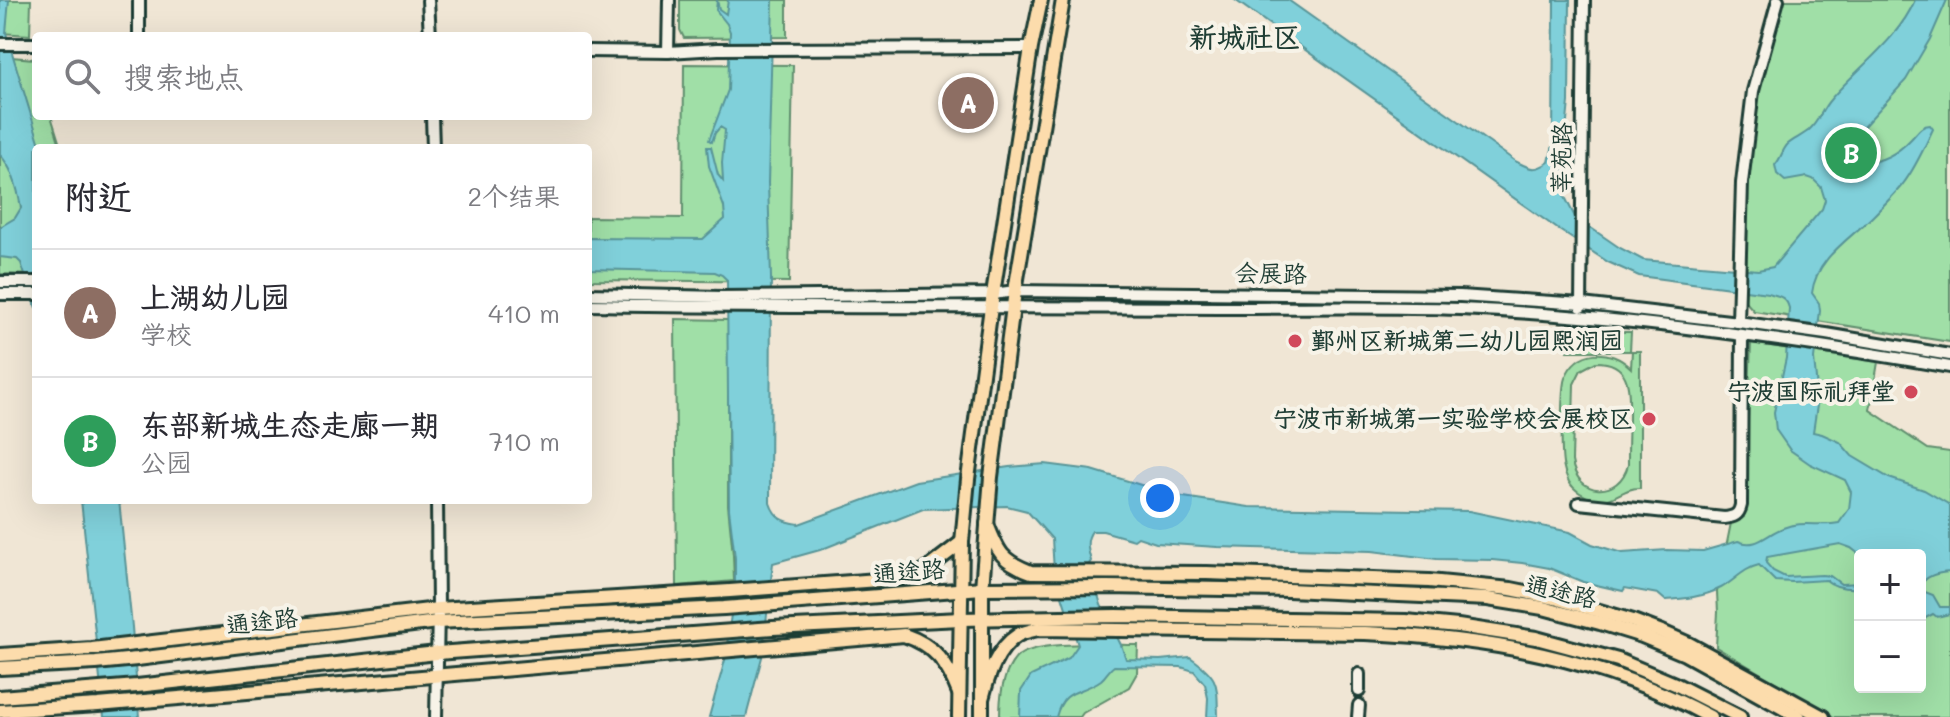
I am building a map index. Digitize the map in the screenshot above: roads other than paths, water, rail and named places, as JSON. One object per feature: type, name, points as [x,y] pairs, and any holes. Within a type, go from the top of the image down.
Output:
[{"type":"main road","points":[[959,717],[962,542],[968,479],[991,307],[1041,0]]},
{"type":"main road","points":[[982,717],[982,588],[991,477],[1015,291],[1063,0]]},
{"type":"main road","points":[[988,518],[999,552],[1013,565],[1031,572],[1207,573],[1429,581],[1500,588],[1555,598],[1633,621],[1689,644],[1823,717]]},
{"type":"main road","points":[[0,655],[438,615],[905,578],[924,571],[962,542]]},
{"type":"main road","name":"通途路","points":[[0,668],[137,659],[438,615],[724,608],[982,588],[1288,590],[1488,599],[1543,608],[1614,627],[1685,654],[1799,717]]},
{"type":"main road","name":"通途路","points":[[0,697],[137,686],[437,653],[773,628],[961,619],[1116,616],[1406,621],[1536,638],[1618,660],[1740,717]]},
{"type":"main road","points":[[982,699],[989,673],[1005,647],[1018,635],[1037,629],[1418,635],[1517,648],[1596,669],[1649,687],[1710,717]]},
{"type":"main road","points":[[0,711],[904,635],[932,649],[945,663],[959,693]]},
{"type":"street","points":[[139,0],[139,32]]},
{"type":"street","points":[[428,0],[430,32]]},
{"type":"street","points":[[668,52],[669,0]]},
{"type":"street","name":"莘苑路","points":[[1581,317],[1584,0]]},
{"type":"street","points":[[1738,322],[1742,183],[1753,91],[1778,0]]},
{"type":"street","points":[[4,44],[32,44]]},
{"type":"street","points":[[592,51],[1031,48]]},
{"type":"street","points":[[432,120],[433,144]]},
{"type":"street","points":[[0,282],[31,288]]},
{"type":"street","points":[[0,294],[31,288]]},
{"type":"street","name":"会展路","points":[[775,302],[1015,291],[1460,296],[1582,304],[1738,322],[1778,333],[1950,355]]},
{"type":"street","name":"会展路","points":[[592,294],[721,302]]},
{"type":"street","name":"会展路","points":[[592,305],[775,302],[991,307],[1459,309],[1581,317],[1742,335],[1778,333]]},
{"type":"street","points":[[1579,503],[1724,518],[1740,511],[1742,335]]},
{"type":"street","name":"会展路","points":[[1826,340],[1950,367]]},
{"type":"street","points":[[436,717],[437,504]]},
{"type":"street","points":[[1359,674],[1359,691]]},
{"type":"street","points":[[1358,717],[1359,705]]},
{"type":"water","points":[[0,0],[9,0],[6,33],[40,144],[32,144],[32,296],[21,263],[17,259],[0,257],[0,227],[15,218],[21,208],[12,173],[0,155]]},
{"type":"water","points":[[717,0],[719,9],[726,14],[728,0],[773,0],[768,183],[771,277],[770,503],[781,518],[799,524],[916,481],[1045,464],[1092,470],[1177,496],[1249,507],[1469,511],[1570,532],[1592,544],[1622,553],[1703,551],[1738,541],[1751,543],[1790,526],[1839,523],[1849,509],[1851,492],[1845,480],[1810,464],[1790,450],[1776,430],[1774,412],[1786,358],[1789,308],[1786,301],[1768,293],[1639,276],[1608,262],[1235,0],[1288,0],[1515,161],[1532,168],[1549,162],[1553,145],[1554,0],[1570,0],[1569,102],[1563,161],[1564,195],[1575,217],[1643,260],[1758,270],[1773,267],[1822,209],[1825,200],[1821,187],[1813,179],[1807,177],[1785,181],[1777,174],[1775,165],[1786,146],[1812,126],[1830,100],[1877,53],[1898,28],[1915,0],[1947,0],[1930,39],[1906,80],[1854,137],[1853,147],[1858,162],[1873,161],[1900,149],[1924,126],[1930,125],[1933,129],[1903,184],[1827,259],[1812,293],[1820,311],[1814,359],[1818,399],[1813,432],[1840,442],[1852,456],[1889,478],[1924,490],[1950,505],[1950,572],[1926,580],[1926,549],[1854,550],[1840,544],[1767,557],[1766,563],[1785,577],[1830,576],[1841,584],[1854,583],[1854,588],[1833,585],[1826,580],[1775,581],[1759,565],[1714,591],[1665,600],[1658,594],[1625,588],[1623,591],[1583,582],[1549,568],[1522,563],[1437,559],[1372,551],[1156,543],[1138,537],[1134,540],[1092,531],[1088,542],[1089,564],[1101,605],[1126,659],[1190,657],[1207,670],[1215,682],[1218,717],[1207,717],[1205,684],[1194,671],[1181,667],[1114,666],[1101,680],[1068,696],[1056,717],[1020,717],[1021,691],[1031,676],[1069,658],[1078,645],[1054,571],[1052,539],[1027,511],[1007,506],[923,509],[820,550],[773,563],[762,657],[746,717],[709,717],[725,660],[735,584],[729,509],[727,280],[715,272],[592,269],[592,238],[703,239],[725,219],[724,207],[709,166],[707,147],[711,147],[718,175],[723,181],[725,130],[720,127],[712,142],[709,140],[728,90],[730,32],[716,10]]},
{"type":"water","points":[[81,504],[119,504],[139,717],[104,717]]},
{"type":"water","points":[[1926,592],[1933,595],[1940,607],[1950,607],[1950,614],[1937,617],[1933,614],[1926,618]]},
{"type":"place","name":"上湖幼儿园","points":[[968,103]]},
{"type":"place","name":"东部新城生态走廊一期","points":[[1851,153]]},
{"type":"place","name":"鄞州区新城第二幼儿园熙润园","points":[[1295,341]]},
{"type":"place","name":"宁波国际礼拜堂","points":[[1911,392]]},
{"type":"place","name":"宁波市新城第一实验学校会展校区","points":[[1649,419]]},
{"type":"district","name":"新城社区","points":[[1245,37]]}]
